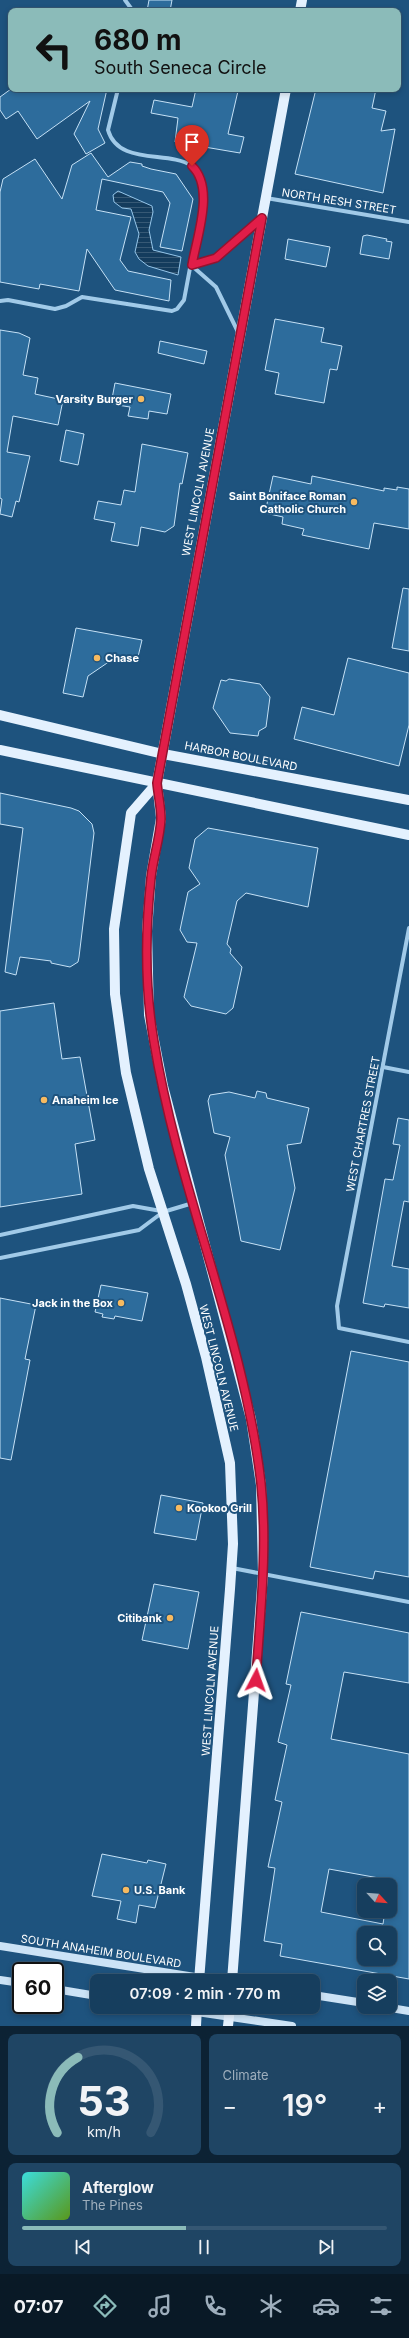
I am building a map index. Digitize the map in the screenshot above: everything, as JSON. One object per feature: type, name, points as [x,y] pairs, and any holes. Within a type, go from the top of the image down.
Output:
[{"type":"main road","name":"WEST LINCOLN AVENUE","points":[[233,1974],[263,1574],[261,1485],[251,1419],[163,1086],[149,1016],[147,932],[151,876],[161,818],[157,783],[285,92]]},
{"type":"main road","name":"HARBOR BOULEVARD","points":[[0,715],[163,754],[409,800]]},
{"type":"main road","points":[[0,750],[409,835]]},
{"type":"main road","name":"WEST LINCOLN AVENUE","points":[[157,783],[131,813],[114,929],[114,974],[119,1032],[126,1073],[149,1169],[206,1357],[230,1463],[231,1568],[199,1974]]},
{"type":"main road","name":"SOUTH ANAHEIM BOULEVARD","points":[[0,1946],[169,1974]]},
{"type":"main road","points":[[0,1980],[12,1982]]},
{"type":"main road","points":[[64,1990],[90,1995]]},
{"type":"main road","points":[[320,1996],[357,2002]]},
{"type":"main road","points":[[397,2009],[409,2011]]},
{"type":"main road","points":[[196,2026],[197,2014]]},
{"type":"main road","points":[[215,2014],[292,2026]]},
{"type":"street","points":[[0,301],[8,300],[55,309],[66,306],[82,297],[172,311],[177,309],[184,300],[192,265],[203,199],[202,180],[196,170],[184,161],[132,154],[118,147],[108,130],[117,92]]},
{"type":"street","name":"NORTH RESH STREET","points":[[266,198],[409,222]]},
{"type":"street","points":[[192,265],[216,258],[262,218]]},
{"type":"street","points":[[192,265],[216,287],[240,336]]},
{"type":"street","name":"WEST CHARTRES STREET","points":[[409,928],[337,1306],[337,1324],[339,1328],[350,1332],[409,1342]]},
{"type":"street","points":[[383,1067],[409,1072]]},
{"type":"street","points":[[0,1258],[139,1230],[163,1212],[194,1203]]},
{"type":"street","points":[[0,1235],[38,1228],[133,1206],[163,1212]]},
{"type":"street","points":[[231,1568],[409,1602]]},
{"type":"water","points":[[118,191],[152,206],[153,212],[149,230],[153,250],[181,257],[178,275],[148,266],[139,259],[135,252],[139,234],[131,209],[122,208],[114,202],[113,195]]},
{"type":"building","points":[[149,0],[172,0],[171,8],[148,8]]},
{"type":"building","points":[[8,91],[106,92],[98,129],[105,143],[86,154],[74,134],[90,101],[37,139],[18,111],[6,119],[0,110],[0,97]]},
{"type":"building","points":[[195,92],[238,92],[228,134],[244,137],[240,153],[175,142],[178,118],[151,113],[154,100],[192,107]]},
{"type":"building","points":[[315,92],[375,92],[372,108],[386,111],[381,131],[395,129],[383,193],[295,174]]},
{"type":"building","points":[[91,153],[108,177],[130,162],[142,164],[142,166],[151,169],[176,174],[193,199],[182,251],[160,247],[170,203],[163,192],[102,179],[96,210],[131,217],[120,260],[128,271],[171,280],[169,301],[115,290],[87,249],[79,291],[40,284],[39,289],[0,282],[0,192],[3,179],[35,159],[62,199],[72,165]]},
{"type":"building","points":[[367,235],[387,239],[386,241],[392,242],[389,259],[360,254],[363,236]]},
{"type":"building","points":[[288,239],[330,247],[326,267],[285,259]]},
{"type":"building","points":[[275,319],[324,328],[321,342],[342,346],[337,370],[330,369],[324,403],[275,394],[279,373],[265,370]]},
{"type":"building","points":[[0,330],[19,333],[30,338],[23,375],[38,378],[35,394],[63,400],[58,425],[13,416],[7,452],[30,456],[19,502],[16,501],[12,517],[0,514],[2,499],[0,498]]},
{"type":"building","points":[[160,341],[207,351],[204,364],[158,353]]},
{"type":"building","name":"Varsity Burger","points":[[115,383],[171,394],[167,414],[149,411],[148,419],[128,416],[130,407],[111,404]]},
{"type":"building","points":[[66,430],[84,434],[78,465],[60,461]]},
{"type":"building","points":[[142,444],[188,453],[182,484],[180,483],[174,526],[165,532],[141,527],[138,546],[111,541],[115,523],[94,519],[98,501],[121,505],[124,490],[135,492]]},
{"type":"building","points":[[273,476],[311,484],[312,476],[384,491],[384,488],[397,490],[397,487],[409,489],[409,529],[374,523],[369,549],[302,535],[304,529],[282,524],[283,517],[265,513]]},
{"type":"building","points":[[403,588],[409,589],[409,651],[392,648]]},
{"type":"building","points":[[76,628],[142,640],[137,661],[116,657],[88,676],[83,697],[63,693]]},
{"type":"building","points":[[348,658],[409,673],[409,725],[399,766],[294,739],[302,707],[334,715]]},
{"type":"building","points":[[229,679],[260,684],[270,697],[266,727],[259,731],[258,736],[230,733],[213,708],[221,680],[226,681]]},
{"type":"building","points":[[0,793],[71,808],[79,811],[92,824],[94,833],[79,957],[78,962],[70,967],[51,963],[51,961],[20,957],[16,975],[5,972],[23,828],[0,824]]},
{"type":"building","points":[[208,828],[318,848],[308,907],[246,893],[237,901],[227,944],[231,949],[230,953],[242,967],[233,1008],[226,1014],[191,1006],[184,997],[197,943],[187,942],[180,930],[188,892],[200,884],[189,868],[195,839]]},
{"type":"building","name":"Anaheim Ice","points":[[54,1003],[62,1059],[80,1057],[95,1140],[75,1144],[82,1194],[0,1207],[0,1011]]},
{"type":"building","points":[[257,1091],[266,1093],[267,1098],[309,1108],[301,1143],[287,1145],[295,1188],[280,1250],[241,1241],[225,1155],[230,1137],[214,1133],[208,1101],[210,1095],[229,1092],[255,1098]]},
{"type":"building","points":[[398,1118],[409,1120],[409,1202],[404,1201],[392,1266],[409,1269],[409,1308],[385,1304],[384,1307],[363,1303],[385,1179],[393,1180],[400,1145],[393,1144]]},
{"type":"building","name":"Jack in the Box","points":[[101,1285],[148,1293],[142,1321],[115,1316],[114,1319],[102,1317],[103,1314],[95,1312]]},
{"type":"building","points":[[0,1298],[36,1305],[25,1359],[30,1360],[11,1460],[0,1458]]},
{"type":"building","points":[[351,1351],[409,1362],[409,1577],[375,1571],[373,1579],[310,1567]]},
{"type":"building","points":[[161,1495],[203,1503],[196,1540],[154,1533]]},
{"type":"building","name":"Citibank","points":[[154,1584],[199,1592],[188,1649],[142,1640]]},
{"type":"building","points":[[301,1612],[409,1633],[409,1683],[344,1672],[331,1739],[409,1754],[409,1979],[397,1977],[397,1974],[381,1974],[280,1956],[282,1944],[264,1941],[275,1868],[268,1867],[282,1802],[275,1800],[287,1745],[278,1742],[291,1685],[286,1684]]},
{"type":"building","name":"U.S. Bank","points":[[102,1854],[147,1863],[148,1860],[166,1864],[155,1908],[139,1905],[136,1923],[117,1919],[121,1901],[92,1896]]},
{"type":"place","name":"Varsity Burger","points":[[141,399]]},
{"type":"place","name":"Saint Boniface Roman Catholic Church","points":[[354,502]]},
{"type":"place","name":"Chase","points":[[97,658]]},
{"type":"place","name":"Anaheim Ice","points":[[44,1100]]},
{"type":"place","name":"Jack in the Box","points":[[121,1303]]},
{"type":"place","name":"Kookoo Grill","points":[[179,1508]]},
{"type":"place","name":"Citibank","points":[[170,1618]]},
{"type":"place","name":"U.S. Bank","points":[[126,1890]]},
{"type":"route","points":[[192,166],[202,180],[204,192],[192,265],[209,261],[224,253],[262,218],[193,582],[157,783],[161,818],[151,876],[147,932],[149,1016],[163,1086],[182,1162],[231,1340],[251,1419],[255,1443],[261,1485],[264,1530],[263,1574],[256,1680]]}]
